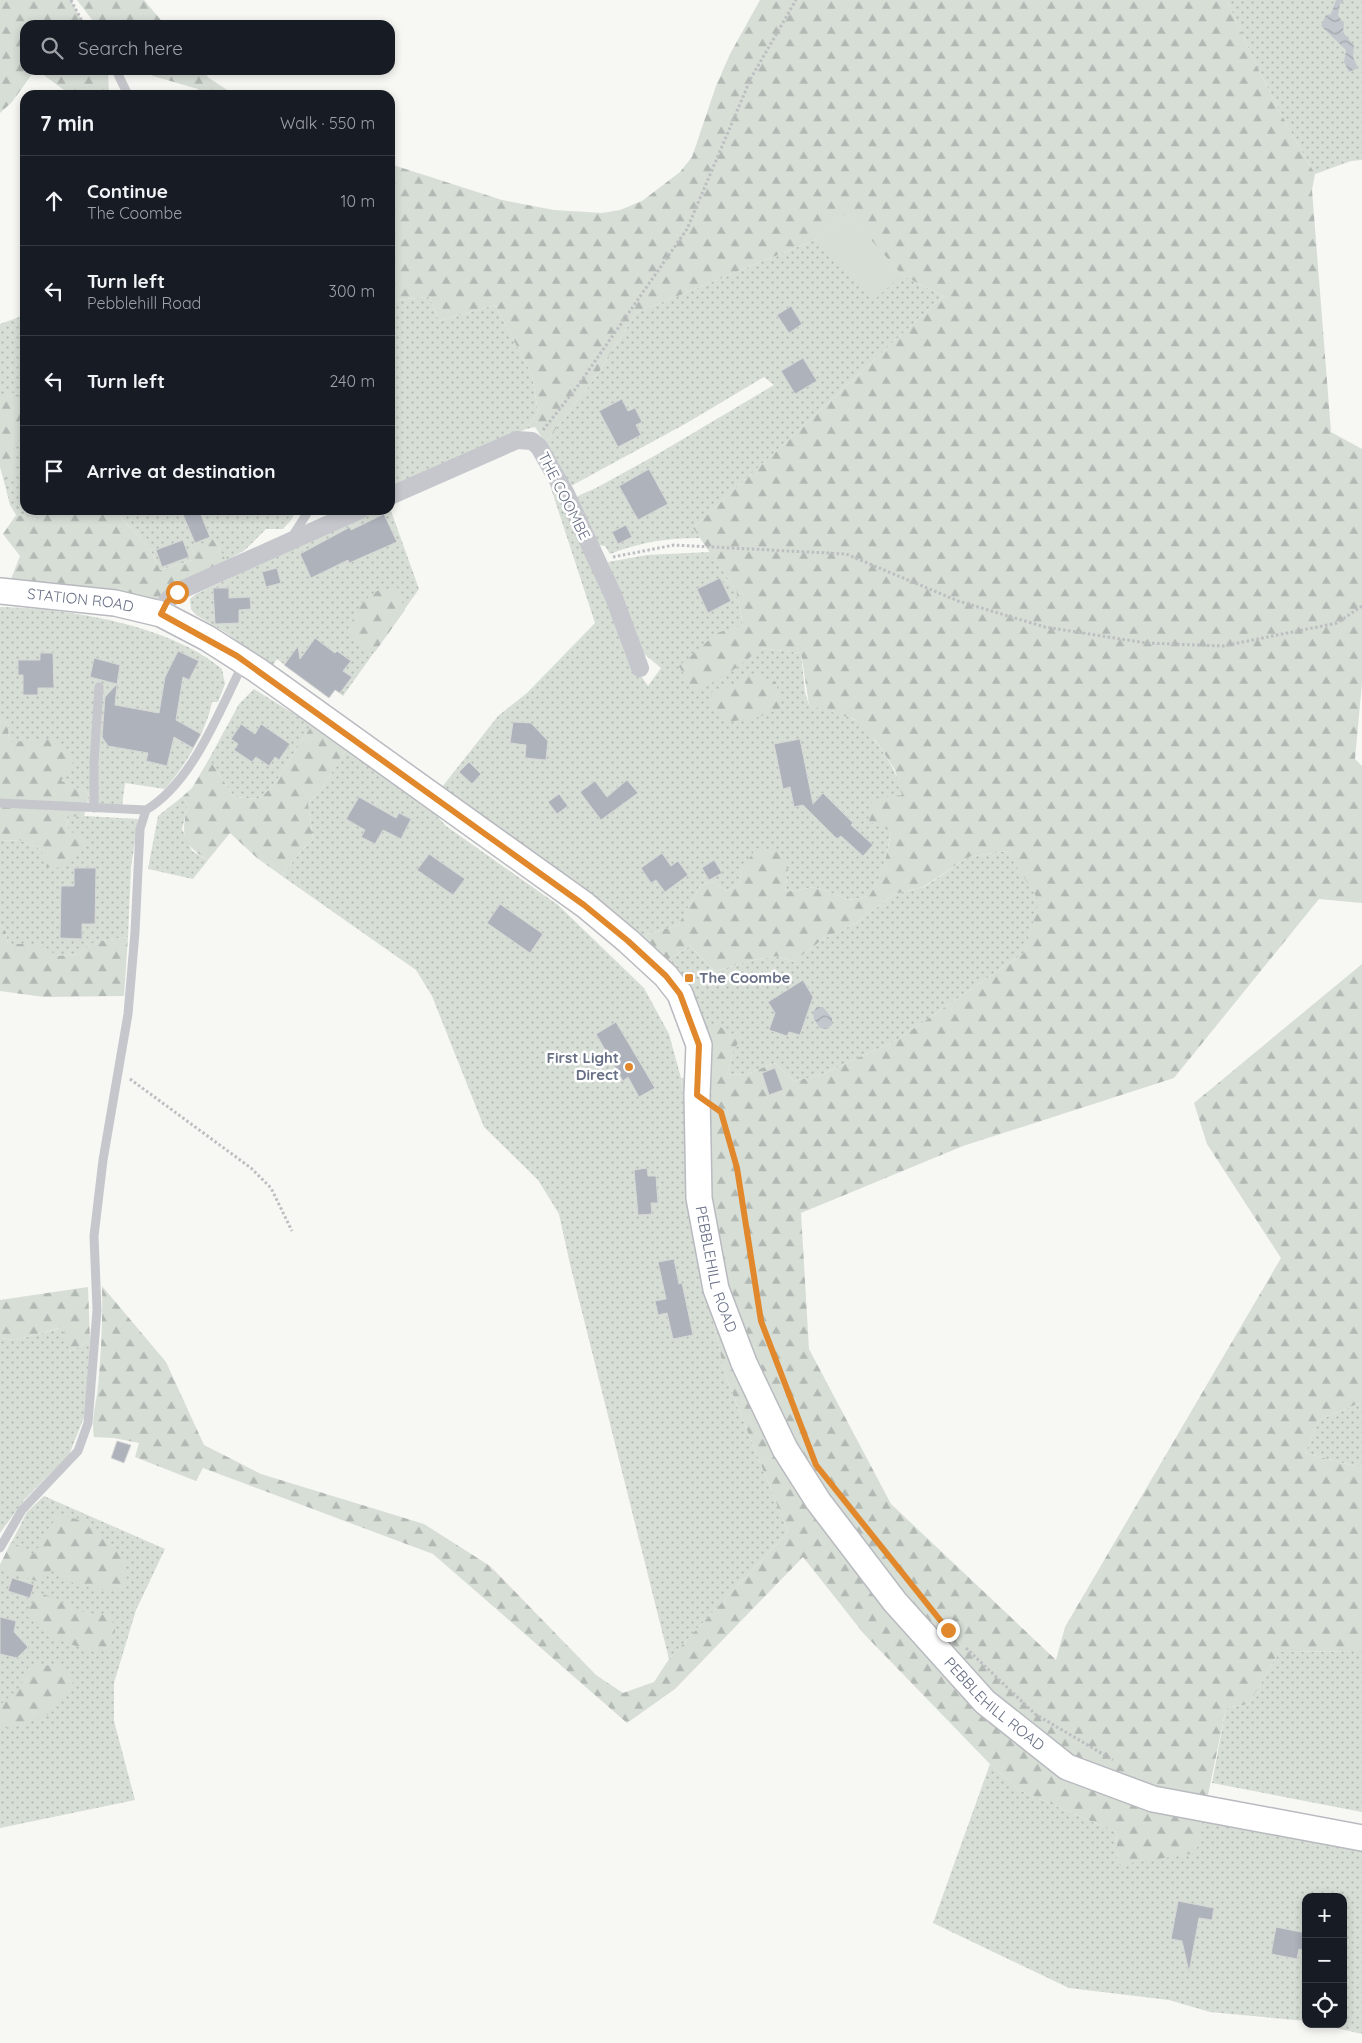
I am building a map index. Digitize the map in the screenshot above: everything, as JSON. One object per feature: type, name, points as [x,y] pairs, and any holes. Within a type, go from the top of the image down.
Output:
[{"type":"main road","name":"STATION ROAD","points":[[0,591],[115,603],[161,614]]},
{"type":"main road","name":"PEBBLEHILL ROAD","points":[[161,614],[207,638],[245,661],[584,905],[628,941],[666,976],[680,994],[699,1045],[697,1095],[699,1198],[716,1289],[744,1363],[785,1449],[818,1502],[895,1602],[986,1702],[1067,1767],[1153,1799],[1362,1838]]},
{"type":"street","name":"THE COOMBE","points":[[395,494],[510,442],[517,440],[532,441],[539,447],[566,494],[613,595],[640,668]]},
{"type":"street","points":[[161,614],[167,602],[177,592],[349,515]]},
{"type":"lane","points":[[118,75],[126,90]]},
{"type":"lane","points":[[288,543],[306,515]]},
{"type":"lane","points":[[0,803],[146,810],[160,802],[180,779],[220,714],[245,661]]},
{"type":"lane","points":[[94,808],[94,762],[98,687]]},
{"type":"lane","points":[[0,1548],[22,1510],[78,1451],[88,1423],[97,1310],[94,1236],[103,1160],[119,1072],[132,970],[140,829],[146,810]]},
{"type":"path","points":[[71,0],[81,20]]},
{"type":"path","points":[[532,441],[578,387],[687,229],[750,78],[796,0]]},
{"type":"path","points":[[597,560],[674,545],[846,554],[958,601],[1045,627],[1146,643],[1223,646],[1337,623],[1362,606]]},
{"type":"path","points":[[119,1072],[251,1168],[271,1188],[292,1231]]},
{"type":"path","points":[[697,1095],[721,1112],[737,1168],[761,1321],[810,1447]]},
{"type":"path","points":[[878,1543],[930,1608]]},
{"type":"path","points":[[961,1643],[1035,1714],[1115,1762]]},
{"type":"green space","points":[[0,0],[71,0],[81,20],[20,20],[20,75],[31,75],[12,102],[0,113]]},
{"type":"green space","points":[[77,0],[144,0],[161,20],[92,20]]},
{"type":"green space","points":[[760,0],[1227,0],[1268,89],[1315,174],[1312,190],[1331,432],[1362,449],[1362,683],[1355,759],[1362,766],[1362,903],[1319,899],[1174,1078],[963,1146],[801,1213],[809,1349],[891,1504],[1056,1660],[1065,1627],[1281,1258],[1207,1144],[1194,1103],[1362,964],[1362,1402],[1319,1420],[1305,1453],[1362,1468],[1362,1651],[1279,1652],[1249,1704],[1226,1708],[1196,1853],[1118,1865],[1116,1832],[1019,1790],[990,1764],[864,1634],[803,1557],[675,1689],[627,1723],[433,1554],[203,1468],[196,1481],[135,1457],[139,1443],[114,1438],[94,1437],[93,1418],[101,1349],[102,1286],[166,1362],[204,1445],[261,1474],[424,1524],[490,1566],[596,1675],[623,1693],[654,1682],[669,1659],[788,1532],[725,1375],[702,1269],[681,1078],[706,1076],[703,1028],[718,1026],[741,1038],[733,1051],[727,1075],[747,1074],[775,1063],[794,1081],[821,1075],[897,1040],[1024,953],[1039,901],[1007,851],[968,857],[923,887],[895,894],[856,923],[823,939],[793,962],[778,956],[753,960],[715,971],[690,946],[664,962],[643,941],[647,934],[678,925],[701,885],[713,881],[726,891],[739,884],[742,870],[756,848],[778,851],[788,870],[785,892],[815,887],[850,900],[869,896],[884,865],[891,831],[869,822],[872,799],[902,795],[895,770],[876,741],[854,719],[809,705],[801,653],[761,648],[741,665],[695,693],[679,666],[717,633],[743,625],[736,590],[693,528],[943,296],[902,275],[847,213],[817,239],[636,313],[597,375],[545,443],[535,427],[526,429],[538,412],[532,375],[495,305],[439,321],[430,297],[395,300],[395,166],[502,200],[554,210],[602,213],[620,210],[642,201],[680,172],[692,157],[716,86],[730,54]]},
{"type":"green space","points":[[1227,0],[1362,0],[1362,160],[1351,161],[1315,174],[1268,89]]},
{"type":"green space","points":[[44,75],[108,75],[109,90],[64,90]]},
{"type":"green space","points":[[152,75],[206,75],[227,90],[198,90]]},
{"type":"green space","points":[[847,213],[902,275],[943,296],[693,528],[700,538],[654,542],[632,546],[610,554],[605,546],[595,545],[574,500],[656,455],[774,385],[764,377],[685,424],[571,486],[545,443],[597,375],[636,313],[817,239]]},
{"type":"green space","points":[[847,213],[902,275],[873,301],[817,239]]},
{"type":"green space","points":[[430,297],[439,321],[495,305],[532,375],[538,412],[526,429],[395,488],[395,300]]},
{"type":"green space","points":[[20,317],[20,515],[37,515],[38,519],[16,515],[10,505],[0,466],[0,324]]},
{"type":"green space","points":[[8,391],[20,396],[20,439],[15,447],[16,465],[13,477],[4,480],[0,466],[0,399]]},
{"type":"green space","points":[[548,479],[594,564],[630,660],[648,686],[661,668],[643,653],[608,562],[647,555],[710,552],[736,590],[743,625],[761,648],[801,653],[805,692],[809,705],[853,719],[868,731],[876,741],[891,764],[902,795],[901,804],[892,827],[882,872],[869,896],[850,900],[815,887],[785,892],[788,870],[742,870],[739,884],[726,891],[713,881],[701,885],[678,925],[647,934],[643,941],[442,787],[498,716],[527,693],[595,623]]},
{"type":"green space","points":[[16,515],[38,519],[37,515],[119,515],[150,549],[160,570],[193,560],[190,548],[214,539],[226,561],[157,604],[9,584],[20,556],[3,534]]},
{"type":"green space","points":[[119,515],[294,515],[283,529],[266,529],[245,550],[226,561],[214,539],[193,560],[160,570],[150,549]]},
{"type":"green space","points":[[366,515],[393,515],[419,589],[343,696],[335,690],[329,698],[277,659],[271,668],[228,634],[196,615],[191,609],[190,599],[196,594]]},
{"type":"green space","points":[[397,587],[405,610],[375,652],[364,648],[346,633],[361,603],[377,591]]},
{"type":"green space","points":[[0,607],[27,608],[86,615],[147,630],[175,641],[200,654],[222,669],[225,684],[218,702],[212,702],[194,748],[165,789],[125,783],[122,806],[87,802],[89,793],[60,781],[9,742],[8,723],[0,721]]},
{"type":"green space","points":[[750,673],[776,682],[782,708],[759,717],[728,722],[710,706],[712,692],[731,685]]},
{"type":"green space","points":[[254,689],[312,725],[275,783],[260,799],[234,797],[209,759],[239,704]]},
{"type":"green space","points":[[0,721],[8,723],[9,742],[56,739],[76,758],[61,781],[89,793],[84,817],[67,816],[68,829],[88,844],[65,868],[46,867],[41,849],[19,840],[0,841]]},
{"type":"green space","points":[[312,725],[346,750],[321,790],[308,803],[313,839],[300,852],[282,876],[257,858],[230,833],[208,860],[193,849],[185,837],[184,824],[188,805],[182,797],[192,788],[209,759],[234,797],[260,799],[275,783]]},
{"type":"green space","points":[[346,750],[436,815],[446,826],[558,905],[644,988],[669,1034],[681,1078],[702,1269],[725,1375],[788,1532],[669,1659],[559,1214],[538,1180],[484,1127],[432,996],[416,970],[282,876],[300,852],[313,839],[308,803],[321,790]]},
{"type":"green space","points":[[182,797],[188,805],[182,829],[192,851],[208,860],[193,879],[148,869],[158,816]]},
{"type":"green space","points":[[67,815],[138,819],[131,868],[128,937],[95,942],[78,954],[56,956],[41,944],[8,944],[6,932],[0,925],[0,841],[19,840],[41,849],[68,829]]},
{"type":"green space","points":[[1007,851],[1040,901],[1024,953],[897,1040],[821,1075],[794,1081],[775,1063],[747,1074],[727,1075],[733,1051],[703,1028],[664,962],[690,946],[715,971],[753,960],[778,956],[793,962],[823,939],[856,923],[895,894],[924,887],[968,857]]},
{"type":"green space","points":[[0,925],[6,932],[8,944],[41,944],[57,956],[78,954],[94,942],[128,937],[124,996],[44,997],[0,991]]},
{"type":"green space","points":[[88,1287],[90,1340],[70,1352],[63,1327],[15,1340],[0,1338],[0,1300]]},
{"type":"green space","points":[[64,1327],[70,1352],[90,1340],[85,1415],[69,1455],[25,1499],[0,1533],[0,1338],[15,1340]]},
{"type":"green space","points":[[1362,1402],[1362,1468],[1305,1453],[1319,1420]]},
{"type":"green space","points":[[44,1496],[165,1549],[136,1610],[114,1683],[114,1721],[135,1800],[0,1828],[0,1565],[27,1512]]},
{"type":"green space","points":[[58,1514],[86,1522],[112,1545],[124,1558],[128,1585],[111,1591],[76,1585],[53,1568],[40,1582],[0,1570],[0,1565],[11,1542],[34,1554]]},
{"type":"green space","points":[[39,1593],[58,1599],[75,1611],[111,1616],[115,1631],[110,1648],[97,1653],[49,1637],[25,1614]]},
{"type":"green space","points":[[1362,1651],[1362,1812],[1212,1783],[1226,1708],[1249,1704],[1279,1652]]},
{"type":"green space","points":[[62,1665],[75,1680],[50,1714],[17,1726],[0,1729],[0,1705],[20,1687],[29,1666]]},
{"type":"green space","points":[[990,1764],[1019,1790],[1116,1832],[1118,1865],[1204,1819],[1362,1847],[1362,2034],[1336,2028],[1347,2028],[1347,1893],[1302,1893],[1302,2021],[1210,2012],[1169,2000],[1069,1988],[933,1923]]},
{"type":"water","points":[[1336,0],[1344,0],[1340,4],[1338,15],[1344,24],[1343,32],[1354,46],[1353,57],[1358,68],[1349,72],[1344,62],[1346,50],[1321,26],[1326,15],[1331,14]]},
{"type":"water","points":[[817,1007],[823,1007],[832,1018],[832,1025],[826,1029],[820,1028],[814,1019],[813,1012]]},
{"type":"building","points":[[791,306],[802,324],[789,333],[777,315]]},
{"type":"building","points":[[803,358],[817,381],[795,394],[781,371]]},
{"type":"building","points":[[622,399],[628,411],[635,408],[642,422],[636,425],[641,435],[618,447],[599,411]]},
{"type":"building","points":[[649,469],[668,504],[638,520],[619,486]]},
{"type":"building","points":[[183,515],[201,515],[210,537],[195,543]]},
{"type":"building","points":[[384,515],[397,542],[349,563],[348,560],[311,578],[300,554],[350,527],[351,530]]},
{"type":"building","points":[[626,525],[632,537],[618,544],[612,532]]},
{"type":"building","points":[[183,540],[189,557],[162,567],[156,550]]},
{"type":"building","points":[[277,568],[281,583],[266,587],[262,572]]},
{"type":"building","points":[[720,578],[731,601],[708,613],[697,589]]},
{"type":"building","points":[[213,588],[229,588],[229,598],[250,597],[251,609],[239,610],[239,623],[215,624]]},
{"type":"building","points":[[315,638],[335,653],[337,651],[351,661],[343,671],[352,677],[340,693],[335,690],[329,698],[284,665],[298,646],[300,659]]},
{"type":"building","points":[[178,651],[199,661],[189,680],[183,677],[176,720],[201,734],[193,748],[174,737],[167,766],[146,761],[148,753],[108,746],[102,737],[105,697],[117,684],[115,705],[159,713],[165,677]]},
{"type":"building","points":[[40,653],[53,653],[54,688],[38,688],[38,695],[23,695],[23,675],[18,675],[18,660],[40,660]]},
{"type":"building","points":[[94,658],[120,665],[117,684],[90,677]]},
{"type":"building","points":[[513,722],[531,723],[548,741],[546,760],[525,758],[526,745],[510,743]]},
{"type":"building","points":[[241,724],[255,734],[261,724],[290,744],[279,760],[275,757],[269,766],[256,757],[252,762],[234,750],[238,744],[231,739]]},
{"type":"building","points":[[800,739],[813,804],[823,793],[853,823],[851,825],[873,845],[863,856],[841,836],[837,839],[803,805],[794,807],[790,787],[783,789],[774,744]]},
{"type":"building","points":[[469,762],[481,774],[472,784],[459,772]]},
{"type":"building","points":[[627,780],[638,793],[601,820],[580,792],[595,781],[607,797]]},
{"type":"building","points":[[559,794],[568,806],[557,814],[548,802]]},
{"type":"building","points":[[359,797],[396,818],[399,813],[411,819],[401,839],[383,830],[375,844],[361,837],[365,830],[346,819]]},
{"type":"building","points":[[662,853],[671,866],[678,861],[688,875],[665,892],[656,880],[651,883],[641,868]]},
{"type":"building","points":[[429,854],[465,879],[453,895],[417,870]]},
{"type":"building","points":[[714,860],[722,873],[709,880],[702,868]]},
{"type":"building","points":[[74,868],[96,868],[95,924],[82,924],[82,939],[60,938],[61,886],[74,886]]},
{"type":"building","points":[[500,904],[543,934],[530,953],[487,923]]},
{"type":"building","points":[[803,980],[813,997],[800,1035],[789,1032],[787,1036],[769,1030],[775,1013],[768,1002]]},
{"type":"building","name":"First Light Direct","points":[[616,1022],[655,1088],[639,1097],[628,1077],[623,1081],[596,1034]]},
{"type":"building","points":[[775,1068],[783,1090],[769,1095],[762,1073]]},
{"type":"building","points":[[647,1168],[648,1176],[656,1176],[658,1203],[651,1203],[652,1214],[638,1215],[634,1170]]},
{"type":"building","points":[[674,1259],[679,1284],[682,1283],[693,1335],[673,1339],[667,1313],[658,1315],[655,1301],[666,1299],[658,1262]]},
{"type":"building","points":[[117,1441],[131,1445],[124,1463],[111,1458]]},
{"type":"building","points":[[12,1578],[34,1585],[30,1598],[8,1591]]},
{"type":"building","points":[[0,1617],[16,1621],[14,1632],[28,1647],[17,1658],[0,1654]]},
{"type":"building","points":[[1178,1901],[1214,1908],[1212,1920],[1199,1918],[1189,1972],[1182,1941],[1171,1939]]},
{"type":"building","points":[[1276,1927],[1302,1932],[1302,1950],[1299,1949],[1297,1959],[1271,1954]]},
{"type":"place","name":"The Coombe","points":[[689,978]]},
{"type":"place","name":"First Light Direct","points":[[629,1067]]},
{"type":"route","points":[[177,592],[167,602],[161,614],[237,656],[584,905],[628,941],[666,976],[680,994],[699,1045],[697,1095],[721,1112],[737,1168],[761,1321],[816,1465],[948,1630]]}]
